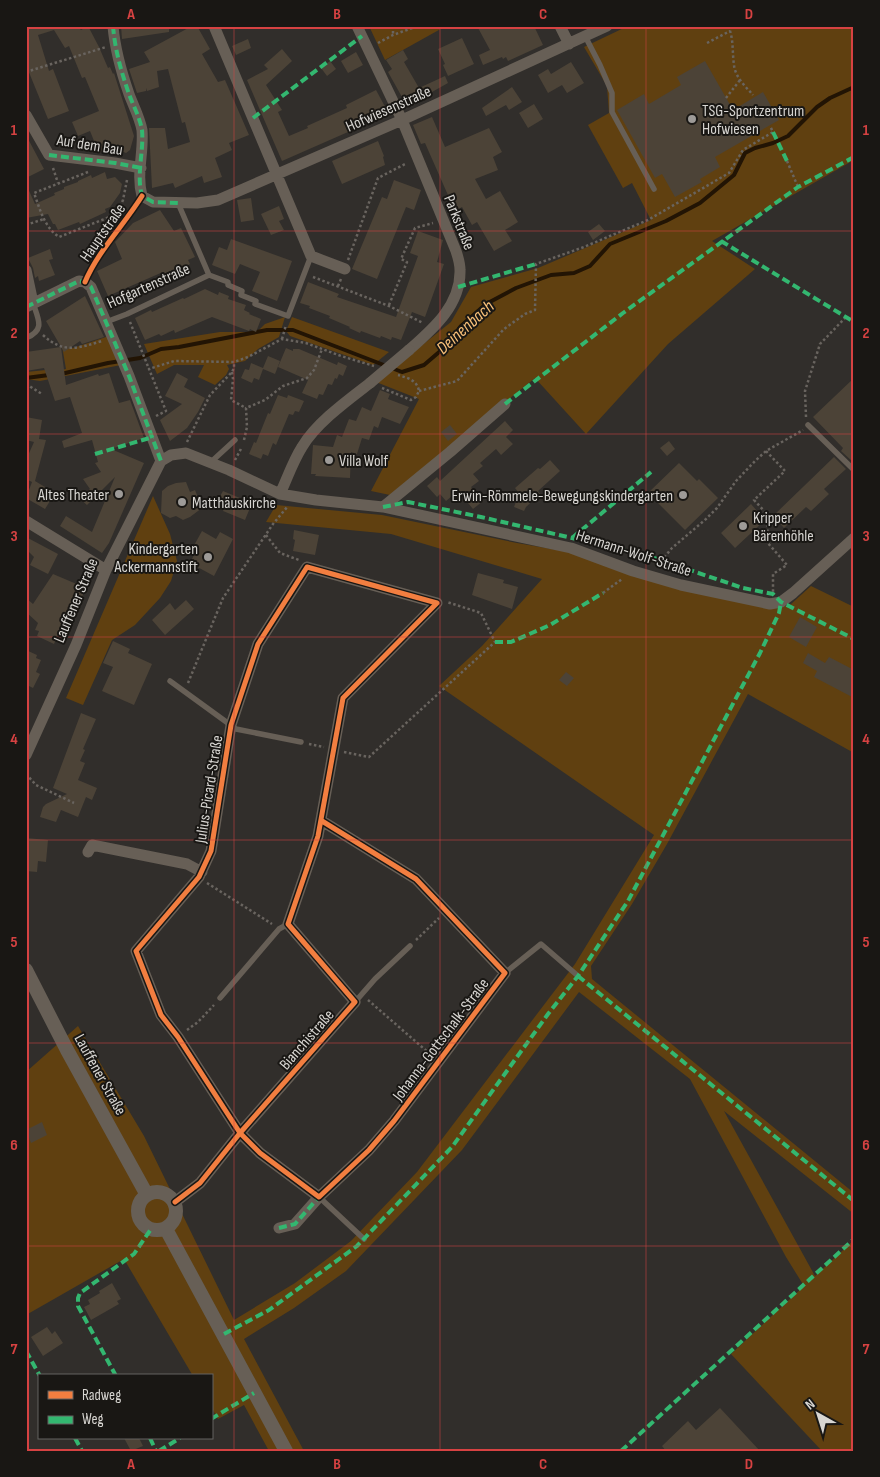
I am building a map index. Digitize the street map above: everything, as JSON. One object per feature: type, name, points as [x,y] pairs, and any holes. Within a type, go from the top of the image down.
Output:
[{"type":"street","name":"Hauptstraße","points":[[113,26],[121,71],[142,128],[143,149],[135,167],[142,196],[153,202]]},
{"type":"street","points":[[214,26],[311,256],[345,269]]},
{"type":"street","name":"Parkstraße","points":[[280,494],[302,447],[320,425],[443,319],[458,287],[460,270],[456,251],[402,120],[357,26]]},
{"type":"street","points":[[560,26],[569,44]]},
{"type":"street","name":"Hofwiesenstraße","points":[[153,202],[197,203],[218,200],[402,120],[607,26]]},
{"type":"street","name":"Auf dem Bau","points":[[26,116],[49,155],[135,167]]},
{"type":"street","points":[[26,270],[30,305],[79,281],[85,282]]},
{"type":"street","name":"Hauptstraße","points":[[85,282],[91,287],[120,354],[162,461]]},
{"type":"street","points":[[384,506],[505,404]]},
{"type":"street","points":[[162,461],[172,455],[186,453]]},
{"type":"street","name":"Hermann-Wolf-Straße","points":[[186,453],[211,462],[280,494],[316,500],[384,506],[571,548],[633,571],[681,585],[770,604],[781,602],[854,538]]},
{"type":"street","name":"Lauffener Straße","points":[[26,756],[76,645],[106,570],[162,461]]},
{"type":"street","points":[[26,521],[106,570]]},
{"type":"street","points":[[284,926],[322,821],[343,698],[437,603],[307,566]]},
{"type":"street","name":"Julius-Picard-Straße","points":[[240,1133],[178,1036],[161,1015],[136,951],[200,875],[211,851],[231,725],[258,644],[307,566]]},
{"type":"street","name":"Johanna-Gottschalk-Straße","points":[[279,1228],[295,1224],[369,1150],[394,1121],[505,973],[416,879],[322,821]]},
{"type":"street","name":"Julius-Picard-Straße","points":[[88,852],[92,845],[187,864],[200,875]]},
{"type":"street","name":"Bianchistraße","points":[[175,1202],[200,1183],[240,1133],[358,998],[284,926]]},
{"type":"street","name":"Lauffener Straße","points":[[26,970],[147,1195]]},
{"type":"street","points":[[240,1133],[260,1153],[320,1197]]},
{"type":"street","points":[[154,1192],[163,1192],[175,1202],[176,1218],[166,1228],[159,1230],[151,1229],[140,1220],[138,1214],[139,1206],[147,1195],[154,1192]]},
{"type":"street","points":[[166,1228],[286,1451]]},
{"type":"lane","points":[[586,36],[612,93],[612,112],[654,189]]},
{"type":"lane","name":"Hauptstraße","points":[[85,282],[92,266],[142,196]]},
{"type":"lane","points":[[178,203],[209,275]]},
{"type":"lane","points":[[288,316],[311,256]]},
{"type":"lane","name":"Hofgartenstraße","points":[[106,322],[209,275],[228,282],[228,285],[242,292],[240,295],[256,301],[255,304],[288,316]]},
{"type":"lane","points":[[26,338],[38,331],[39,324],[30,305]]},
{"type":"lane","points":[[808,425],[854,470]]},
{"type":"lane","points":[[211,462],[235,440]]},
{"type":"lane","points":[[170,681],[236,728],[300,742]]},
{"type":"lane","points":[[220,998],[284,926]]},
{"type":"lane","points":[[505,973],[541,944],[578,976]]},
{"type":"lane","points":[[358,998],[375,978],[410,946]]},
{"type":"lane","points":[[320,1197],[364,1239]]},
{"type":"path","points":[[393,26],[393,35]]},
{"type":"path","points":[[374,46],[393,35],[418,26]]},
{"type":"path","points":[[728,26],[734,53],[734,67],[740,80],[753,95]]},
{"type":"path","points":[[707,43],[730,31]]},
{"type":"path","points":[[26,72],[115,45]]},
{"type":"path","points":[[726,98],[740,80]]},
{"type":"path","points":[[370,383],[411,400],[419,391],[458,380],[504,329],[525,314],[535,310],[536,264],[584,247],[648,220],[721,178],[729,173],[742,150],[773,132],[770,126]]},
{"type":"path","points":[[49,155],[58,183]]},
{"type":"path","points":[[338,286],[378,178],[417,158]]},
{"type":"path","points":[[787,161],[798,187]]},
{"type":"path","points":[[90,171],[34,193],[51,232],[59,236],[117,214],[135,167]]},
{"type":"path","points":[[26,225],[44,219]]},
{"type":"path","points":[[388,306],[407,262],[401,259],[415,228],[444,220]]},
{"type":"path","points":[[304,274],[388,306],[434,328]]},
{"type":"path","points":[[127,314],[166,411],[147,421]]},
{"type":"path","points":[[282,339],[288,316]]},
{"type":"path","points":[[661,561],[672,548],[706,519],[736,482],[766,451],[802,431],[808,425],[805,412],[805,391],[810,370],[820,344],[846,317]]},
{"type":"path","points":[[38,331],[47,339],[62,347],[74,349],[106,340],[114,341]]},
{"type":"path","points":[[149,369],[174,361],[234,362],[248,357],[282,339],[306,343],[377,368]]},
{"type":"path","points":[[232,372],[230,400],[246,408],[265,400],[283,386],[307,378],[314,370],[322,349]]},
{"type":"path","points":[[186,453],[187,440],[210,395],[232,372],[234,362]]},
{"type":"path","points":[[392,373],[414,381],[418,385],[419,391]]},
{"type":"path","points":[[26,384],[42,394]]},
{"type":"path","points":[[229,470],[243,445],[247,427],[246,408]]},
{"type":"path","points":[[766,451],[786,471],[754,500],[768,515],[767,542],[786,565],[772,574],[773,594]]},
{"type":"path","points":[[184,691],[223,598],[287,507]]},
{"type":"path","points":[[266,535],[280,553],[301,561],[307,566]]},
{"type":"path","points":[[603,593],[633,571]]},
{"type":"path","points":[[300,742],[369,757],[495,642],[481,613],[448,602],[437,603]]},
{"type":"path","points":[[26,774],[36,785],[74,803]]},
{"type":"path","points":[[200,875],[284,926]]},
{"type":"path","points":[[410,946],[447,911]]},
{"type":"path","points":[[178,1036],[198,1022],[220,998]]},
{"type":"path","points":[[358,998],[438,1061]]},
{"type":"shaded area","points":[[369,26],[446,26],[385,60]]},
{"type":"shaded area","points":[[628,26],[854,26],[854,160],[712,241],[755,269],[668,344],[586,434],[535,378],[390,495],[371,491],[419,399],[376,382],[451,322],[471,287],[538,268],[651,220],[632,183],[623,188],[588,125],[609,113],[607,86],[584,47]]},
{"type":"shaded area","points":[[285,317],[279,337],[258,349],[245,361],[227,365],[229,369],[226,375],[215,385],[198,377],[204,365],[174,365],[157,374],[144,344],[220,332],[257,332],[265,324]]},
{"type":"shaded area","points":[[292,317],[389,352],[373,365],[290,336],[286,331]]},
{"type":"shaded area","points":[[109,336],[121,365],[40,381],[26,379],[26,372],[46,370],[47,373],[66,369],[62,346],[73,348]]},
{"type":"shaded area","points":[[153,496],[170,534],[177,561],[171,581],[160,598],[135,625],[112,640],[83,705],[66,698]]},
{"type":"shaded area","points":[[276,505],[382,515],[569,552],[770,609],[790,605],[811,586],[854,607],[854,753],[748,694],[667,844],[632,904],[591,966],[592,979],[854,1193],[854,1214],[724,1111],[815,1276],[854,1240],[854,1451],[822,1451],[731,1354],[804,1286],[786,1257],[690,1079],[579,992],[462,1150],[346,1271],[294,1308],[244,1339],[304,1451],[269,1451],[244,1405],[218,1419],[212,1409],[212,1374],[192,1374],[124,1259],[26,1315],[26,1072],[78,1026],[144,1136],[234,1320],[295,1283],[351,1241],[417,1172],[575,964],[654,835],[439,686],[482,646],[542,579],[391,534],[266,522]]},
{"type":"building","points":[[26,26],[77,26],[81,30],[88,26],[108,68],[110,67],[114,73],[134,136],[130,150],[126,153],[121,151],[116,145],[99,153],[90,131],[78,136],[72,122],[99,111],[85,77],[82,78],[69,46],[65,48],[54,30],[38,35],[49,71],[53,69],[69,111],[48,119],[26,65]]},
{"type":"building","points":[[121,26],[169,26],[169,32],[122,39]]},
{"type":"building","points":[[192,26],[197,26],[210,49],[202,54],[218,82],[225,80],[249,135],[229,143],[232,150],[215,158],[222,177],[204,183],[202,176],[175,188],[173,183],[152,188],[149,128],[165,128],[168,149],[190,142],[185,122],[182,123],[168,69],[157,71],[159,87],[147,91],[147,88],[146,91],[137,93],[129,69],[150,62],[144,52]]},
{"type":"building","points":[[477,26],[534,26],[543,45],[508,61],[506,57],[503,59],[502,57],[483,65],[479,55],[490,50]]},
{"type":"building","points":[[462,38],[474,64],[448,76],[438,49]]},
{"type":"building","points":[[248,39],[251,48],[236,55],[232,46]]},
{"type":"building","points":[[282,49],[292,61],[266,85],[282,110],[278,112],[289,136],[347,108],[346,105],[376,90],[389,114],[282,161],[247,80],[268,69],[264,65]]},
{"type":"building","points":[[403,50],[408,59],[404,62],[419,88],[445,76],[448,83],[407,106],[388,72],[392,69],[386,60]]},
{"type":"building","points":[[356,52],[363,65],[348,73],[341,61]]},
{"type":"building","points":[[330,61],[336,69],[327,76],[321,68]]},
{"type":"building","points":[[705,61],[733,110],[763,92],[779,120],[715,157],[720,167],[700,179],[702,182],[675,197],[662,174],[655,178],[617,110],[644,94],[649,104],[681,85],[677,77]]},
{"type":"building","points":[[571,62],[584,83],[567,93],[562,85],[548,93],[538,75],[548,69],[551,74]]},
{"type":"building","points":[[512,87],[522,102],[509,110],[506,105],[486,116],[482,108]]},
{"type":"building","points":[[534,104],[543,119],[528,128],[519,113]]},
{"type":"building","points":[[432,117],[445,147],[489,128],[502,152],[493,157],[498,170],[475,179],[486,199],[500,191],[518,222],[505,230],[512,241],[494,251],[477,222],[472,225],[462,207],[455,211],[425,143],[421,144],[413,125]]},
{"type":"building","points":[[26,135],[44,169],[26,178]]},
{"type":"building","points":[[378,141],[384,156],[385,165],[342,184],[332,161]]},
{"type":"building","points":[[105,172],[107,179],[115,177],[122,184],[120,193],[110,207],[105,209],[106,212],[80,224],[79,222],[58,230],[48,214],[26,218],[26,184],[35,204],[55,195],[54,193],[64,189],[64,187],[91,175],[92,178]]},
{"type":"building","points":[[394,180],[421,190],[414,210],[406,207],[377,279],[352,269],[382,197],[387,199]]},
{"type":"building","points":[[251,198],[254,220],[241,222],[237,200]]},
{"type":"building","points":[[279,206],[284,219],[279,221],[284,230],[271,235],[261,214]]},
{"type":"building","points":[[160,210],[174,231],[181,228],[195,257],[188,260],[190,264],[165,277],[163,272],[108,296],[97,271],[122,259],[115,242],[133,223]]},
{"type":"building","points":[[599,224],[605,231],[593,240],[588,232]]},
{"type":"building","points":[[418,231],[443,240],[437,262],[444,264],[425,317],[412,312],[401,340],[392,337],[391,340],[381,336],[380,338],[361,331],[360,333],[329,318],[330,316],[309,308],[310,306],[300,303],[308,282],[339,294],[337,297],[396,317],[418,256],[410,253]]},
{"type":"building","points":[[231,239],[292,261],[277,301],[252,291],[260,272],[240,264],[235,274],[212,265],[219,247],[227,250]]},
{"type":"building","points":[[50,249],[53,259],[49,260],[55,275],[39,281],[38,276],[35,278],[28,258]]},
{"type":"building","points":[[205,289],[218,295],[219,292],[229,296],[228,299],[246,305],[244,310],[261,319],[256,332],[212,317],[175,333],[174,330],[145,340],[135,318]]},
{"type":"building","points":[[85,296],[104,337],[82,344],[80,341],[64,352],[46,321]]},
{"type":"building","points":[[61,347],[66,385],[98,374],[99,376],[109,373],[119,403],[130,400],[144,438],[111,449],[144,463],[109,543],[102,553],[60,526],[66,516],[92,532],[115,477],[87,505],[79,498],[90,489],[83,479],[101,472],[95,463],[98,462],[92,440],[64,448],[62,441],[82,433],[70,397],[55,401],[44,368],[26,371],[26,352]]},
{"type":"building","points":[[286,348],[293,351],[293,349],[299,349],[337,365],[338,362],[347,366],[343,376],[339,374],[332,385],[328,384],[323,395],[319,394],[317,399],[302,393],[308,380],[278,367]]},
{"type":"building","points":[[268,356],[280,361],[275,374],[263,369],[259,380],[254,378],[252,383],[241,378],[245,369],[249,370],[251,363],[263,368]]},
{"type":"building","points":[[177,373],[188,379],[184,387],[205,398],[187,428],[170,441],[160,420],[182,404],[165,396]]},
{"type":"building","points":[[854,378],[853,462],[841,451],[843,448],[813,417]]},
{"type":"building","points":[[380,390],[390,394],[388,399],[409,407],[400,424],[382,417],[378,428],[374,426],[369,440],[362,438],[357,454],[351,452],[350,478],[315,476],[316,474],[311,474],[313,445],[333,447],[337,435],[342,437],[349,419],[356,421],[362,407],[371,411]]},
{"type":"building","points":[[278,395],[287,398],[288,395],[304,401],[299,412],[295,411],[293,415],[289,414],[276,445],[273,443],[268,456],[263,454],[261,459],[249,454]]},
{"type":"building","points":[[26,417],[42,420],[39,439],[46,440],[35,481],[55,493],[45,509],[26,498],[32,482],[26,479],[26,460],[34,442],[26,440]]},
{"type":"building","points":[[505,421],[513,430],[506,437],[513,444],[501,455],[496,449],[480,463],[483,466],[473,474],[479,481],[471,487],[483,501],[473,509],[458,491],[446,501],[440,494],[437,497],[427,486],[437,477],[440,481]]},
{"type":"building","points":[[450,425],[457,434],[448,441],[441,432]]},
{"type":"building","points":[[669,441],[675,449],[667,456],[660,448]]},
{"type":"building","points":[[834,457],[846,469],[824,489],[829,494],[811,511],[806,507],[784,528],[773,516]]},
{"type":"building","points":[[550,460],[560,471],[538,491],[540,494],[524,511],[514,507],[519,493],[515,488]]},
{"type":"building","name":"Erwin-Römmele-Bewegungskindergarten","points":[[679,463],[718,498],[685,530],[648,493]]},
{"type":"building","name":"Matthäuskirche","points":[[186,482],[190,492],[195,490],[202,508],[183,520],[176,516],[170,518],[161,513],[162,491],[176,483]]},
{"type":"building","points":[[223,491],[252,503],[245,520],[223,511],[226,504],[218,500]]},
{"type":"building","name":"Kripper Bärenhöhle","points":[[751,504],[765,520],[735,548],[721,533]]},
{"type":"building","points":[[294,530],[319,535],[315,555],[293,551]]},
{"type":"building","name":"Kindergarten Ackermannstift","points":[[202,531],[216,539],[220,532],[233,539],[214,576],[190,563],[196,551],[192,549]]},
{"type":"building","points":[[26,537],[58,554],[48,574],[30,565],[34,557],[26,549]]},
{"type":"building","points":[[478,573],[504,580],[503,583],[518,587],[512,609],[472,595]]},
{"type":"building","points":[[53,574],[86,588],[69,621],[65,620],[63,628],[60,630],[54,644],[37,636],[39,631],[35,630],[38,623],[26,612],[26,598],[33,604]]},
{"type":"building","points":[[186,600],[194,609],[165,635],[152,620],[170,603],[175,610]]},
{"type":"building","points":[[800,617],[817,627],[806,647],[789,637]]},
{"type":"building","points":[[113,641],[130,649],[128,653],[152,664],[134,705],[102,691],[113,667],[103,663]]},
{"type":"building","points":[[26,650],[37,655],[36,658],[41,660],[36,672],[40,674],[33,688],[29,686],[26,691]]},
{"type":"building","points":[[808,653],[825,663],[829,657],[854,670],[854,698],[814,677],[817,671],[803,663]]},
{"type":"building","points":[[566,672],[574,678],[567,686],[559,680]]},
{"type":"building","points":[[81,713],[96,719],[83,749],[85,750],[80,761],[85,763],[78,780],[97,788],[92,800],[86,797],[78,817],[61,810],[56,822],[40,817],[46,804],[67,794],[53,788]]},
{"type":"building","points":[[26,838],[48,840],[46,862],[38,861],[37,872],[26,871]]},
{"type":"building","points":[[42,1122],[47,1135],[31,1143],[26,1130]]},
{"type":"building","points":[[112,1283],[121,1299],[117,1301],[119,1304],[91,1320],[84,1307],[90,1304],[88,1300]]},
{"type":"building","points":[[47,1327],[52,1334],[55,1331],[63,1343],[43,1356],[31,1337]]},
{"type":"building","points":[[720,1408],[760,1451],[666,1451],[662,1446],[688,1421],[696,1430]]},
{"type":"building","points":[[125,1440],[140,1440],[143,1446],[131,1451]]},
{"type":"waterway","name":"Deinenbach","points":[[61,374],[140,358],[161,349],[267,330],[293,330],[402,372],[424,365],[445,347],[461,326],[486,304],[516,288],[551,275],[574,273],[590,266],[610,244],[666,221],[700,203],[734,175],[745,153],[788,136],[817,107],[830,98],[854,87]]},
{"type":"waterway","name":"Deinenbach","points":[[26,378],[49,375]]},
{"type":"marked path","points":[[113,26],[121,69],[142,130],[140,171],[142,196],[153,202],[178,203]]},
{"type":"marked path","points":[[253,118],[362,36]]},
{"type":"marked path","points":[[773,132],[787,161]]},
{"type":"marked path","points":[[49,155],[141,168]]},
{"type":"marked path","points":[[505,404],[623,313],[798,187],[854,157]]},
{"type":"marked path","points":[[721,241],[854,322]]},
{"type":"marked path","points":[[458,287],[536,264]]},
{"type":"marked path","points":[[26,307],[79,281],[85,282],[91,287],[129,376],[161,461]]},
{"type":"marked path","points":[[95,454],[153,437]]},
{"type":"marked path","points":[[572,538],[651,472]]},
{"type":"marked path","points":[[383,507],[408,502],[645,555],[743,588],[773,594],[781,602],[854,639]]},
{"type":"marked path","points":[[495,642],[511,642],[550,625],[603,593]]},
{"type":"marked path","points":[[224,1334],[269,1310],[357,1246],[452,1147],[548,1014],[578,976],[628,901],[760,653],[779,613],[781,602]]},
{"type":"marked path","points":[[578,976],[854,1201]]},
{"type":"marked path","points":[[279,1228],[295,1224],[319,1197]]},
{"type":"marked path","points":[[115,1374],[78,1306],[78,1298],[80,1293],[134,1254],[151,1229]]},
{"type":"marked path","points":[[621,1451],[854,1239]]},
{"type":"marked path","points":[[26,1351],[39,1374]]},
{"type":"marked path","points":[[212,1418],[254,1393]]},
{"type":"marked path","points":[[76,1440],[82,1451]]},
{"type":"marked path","points":[[151,1440],[156,1451]]},
{"type":"marked path","points":[[159,1451],[177,1440]]},
{"type":"cycle path","points":[[85,282],[104,249],[142,196]]},
{"type":"cycle path","points":[[175,1202],[200,1183],[240,1133],[355,1002],[288,924],[318,836],[343,698],[437,603],[307,567],[258,644],[231,725],[211,851],[199,877],[136,951],[161,1015],[178,1037],[240,1133],[260,1153],[319,1197],[369,1150],[394,1121],[505,973],[416,879],[322,821]]},
{"type":"place","name":"TSG-Sportzentrum Hofwiesen","points":[[692,119]]},
{"type":"place","name":"Villa Wolf","points":[[329,460]]},
{"type":"place","name":"Altes Theater","points":[[119,494]]},
{"type":"place","name":"Erwin-Römmele-Bewegungskindergarten","points":[[683,495]]},
{"type":"place","name":"Matthäuskirche","points":[[182,502]]},
{"type":"place","name":"Kripper Bärenhöhle","points":[[743,526]]},
{"type":"place","name":"Kindergarten Ackermannstift","points":[[208,557]]}]
